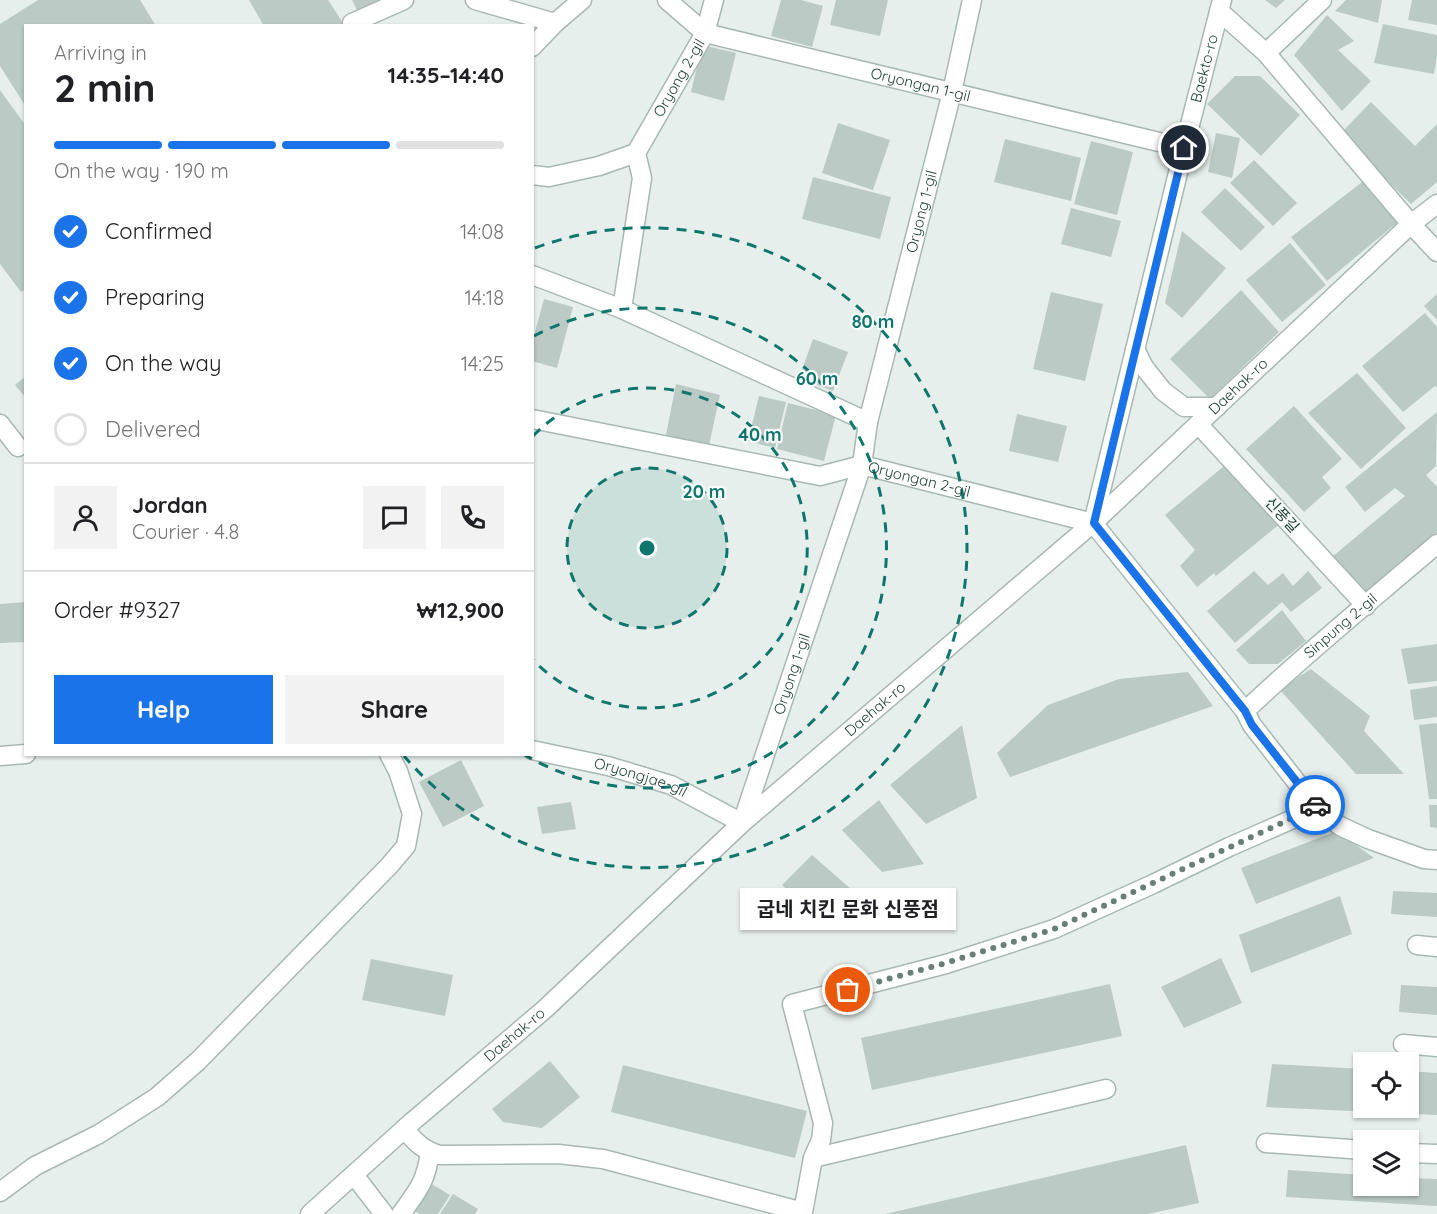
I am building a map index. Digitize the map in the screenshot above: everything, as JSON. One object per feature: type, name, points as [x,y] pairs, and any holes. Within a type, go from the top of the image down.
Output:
[{"type":"street","points":[[352,23],[404,0]]},
{"type":"street","points":[[475,0],[555,23]]},
{"type":"street","points":[[534,45],[582,0]]},
{"type":"street","name":"Oryongan 1-gil","points":[[668,0],[705,33],[1184,148]]},
{"type":"street","name":"Oryong 2-gil","points":[[636,153],[705,33],[714,0]]},
{"type":"street","name":"Oryong 1-gil","points":[[742,823],[862,465],[868,422],[952,92],[972,0]]},
{"type":"street","points":[[1266,52],[1322,0]]},
{"type":"street","points":[[1220,6],[1266,52],[1437,252]]},
{"type":"street","name":"Baekto-ro","points":[[1094,523],[1220,6]]},
{"type":"street","points":[[534,175],[549,177],[599,166],[636,153],[642,178],[622,309]]},
{"type":"street","name":"Daehak-ro","points":[[310,1214],[404,1129],[545,1009],[742,823],[1094,523],[1411,224],[1437,204]]},
{"type":"street","points":[[534,276],[622,309],[868,422]]},
{"type":"street","points":[[1135,349],[1144,367],[1163,391],[1184,407],[1217,407]]},
{"type":"street","name":"Oryongan 2-gil","points":[[534,418],[820,476],[862,465],[1094,523]]},
{"type":"street","points":[[0,424],[18,447]]},
{"type":"street","name":"신풍길","points":[[1198,424],[1366,606]]},
{"type":"street","points":[[1094,523],[1245,711],[1252,725],[1316,807],[1340,826],[1368,839],[1424,859],[1437,860]]},
{"type":"street","name":"Sinpung 2-gil","points":[[1245,711],[1286,672],[1437,544]]},
{"type":"street","name":"Oryongjae-gil","points":[[534,750],[608,766],[671,785],[742,823]]},
{"type":"street","points":[[0,756],[24,754]]},
{"type":"street","points":[[0,1192],[35,1166],[99,1134],[157,1097],[198,1061],[389,866],[406,846],[412,813],[398,771],[390,756]]},
{"type":"street","points":[[404,1129],[422,1148],[440,1155],[558,1154],[603,1159],[803,1213],[813,1158],[821,1140],[823,1122],[792,1004],[946,963],[1054,929],[1316,807]]},
{"type":"street","points":[[1417,945],[1437,947]]},
{"type":"street","points":[[1403,1044],[1437,1047]]},
{"type":"street","points":[[813,1158],[1106,1089]]},
{"type":"street","points":[[1266,1143],[1353,1149]]},
{"type":"street","points":[[407,1212],[422,1185],[430,1152]]},
{"type":"street","points":[[1419,1153],[1437,1154]]},
{"type":"street","points":[[354,1175],[384,1214]]},
{"type":"building","points":[[38,0],[140,0],[155,24],[24,24],[24,104],[0,66],[0,24]]},
{"type":"building","points":[[249,0],[328,0],[344,24],[263,24]]},
{"type":"building","points":[[352,0],[382,0],[358,12]]},
{"type":"building","points":[[781,0],[801,0],[823,6],[812,47],[771,36]]},
{"type":"building","points":[[836,0],[888,0],[880,36],[830,25]]},
{"type":"building","points":[[1265,0],[1285,0],[1276,8]]},
{"type":"building","points":[[1346,0],[1382,0],[1378,23],[1335,11]]},
{"type":"building","points":[[1412,0],[1437,0],[1437,25],[1408,20]]},
{"type":"building","points":[[1327,15],[1354,41],[1338,50],[1371,81],[1342,111],[1294,55]]},
{"type":"building","points":[[1383,24],[1437,35],[1434,74],[1374,63]]},
{"type":"building","points":[[702,45],[736,53],[724,101],[691,92]]},
{"type":"building","points":[[1235,76],[1260,76],[1300,115],[1261,156],[1207,104]]},
{"type":"building","points":[[0,90],[24,123],[24,290],[21,292],[0,264]]},
{"type":"building","points":[[1371,102],[1415,146],[1437,124],[1437,182],[1411,204],[1340,134]]},
{"type":"building","points":[[838,123],[890,140],[873,190],[822,173]]},
{"type":"building","points":[[1216,133],[1240,138],[1232,178],[1208,172]]},
{"type":"building","points":[[1005,139],[1081,158],[1071,201],[994,182]]},
{"type":"building","points":[[1091,141],[1133,152],[1117,215],[1074,204]]},
{"type":"building","points":[[1254,160],[1297,203],[1273,226],[1230,183]]},
{"type":"building","points":[[813,177],[891,197],[880,239],[802,219]]},
{"type":"building","points":[[1366,179],[1399,221],[1327,281],[1291,237]]},
{"type":"building","points":[[1225,188],[1265,227],[1241,251],[1201,212]]},
{"type":"building","points":[[1071,208],[1121,221],[1111,257],[1061,244]]},
{"type":"building","points":[[1182,231],[1226,268],[1182,318],[1165,303]]},
{"type":"building","points":[[1290,243],[1326,285],[1282,322],[1246,280]]},
{"type":"building","points":[[1241,290],[1279,332],[1210,399],[1170,359]]},
{"type":"building","points":[[1051,292],[1103,304],[1085,381],[1033,369]]},
{"type":"building","points":[[1437,294],[1437,320],[1424,306]]},
{"type":"building","points":[[544,299],[573,307],[557,368],[534,362],[534,336]]},
{"type":"building","points":[[1425,313],[1437,327],[1437,388],[1435,386],[1403,412],[1362,366]]},
{"type":"building","points":[[813,339],[848,352],[833,391],[799,378]]},
{"type":"building","points":[[1357,373],[1406,428],[1361,469],[1308,413]]},
{"type":"building","points":[[24,378],[24,396],[15,385]]},
{"type":"building","points":[[676,384],[720,395],[708,450],[665,440]]},
{"type":"building","points":[[759,396],[786,402],[775,448],[748,441]]},
{"type":"building","points":[[788,403],[836,415],[824,461],[777,449]]},
{"type":"building","points":[[1294,406],[1342,459],[1322,477],[1331,488],[1304,512],[1246,449]]},
{"type":"building","points":[[1437,412],[1436,466],[1426,475],[1437,487],[1437,533],[1364,596],[1332,557],[1405,496],[1395,488],[1365,512],[1345,487]]},
{"type":"building","points":[[1017,414],[1067,426],[1058,462],[1009,451]]},
{"type":"building","points":[[1229,462],[1281,523],[1216,576],[1214,573],[1197,587],[1180,566],[1195,550],[1165,515]]},
{"type":"building","points":[[1254,571],[1268,585],[1283,573],[1293,586],[1308,571],[1322,588],[1291,612],[1282,602],[1235,643],[1207,611]]},
{"type":"building","points":[[24,602],[24,642],[0,643],[0,604]]},
{"type":"building","points":[[1282,610],[1306,641],[1278,664],[1249,664],[1236,650]]},
{"type":"building","points":[[1437,644],[1437,681],[1408,684],[1401,649]]},
{"type":"building","points":[[1311,669],[1370,716],[1364,731],[1404,774],[1356,774],[1279,689]]},
{"type":"building","points":[[1188,672],[1213,706],[1010,777],[997,753],[1048,705],[1119,679]]},
{"type":"building","points":[[1437,686],[1437,717],[1414,720],[1410,690]]},
{"type":"building","points":[[1437,723],[1437,799],[1429,799],[1419,725]]},
{"type":"building","points":[[962,725],[977,798],[926,824],[890,785]]},
{"type":"building","points":[[461,760],[484,806],[443,827],[419,782]]},
{"type":"building","points":[[879,800],[924,864],[882,872],[842,830]]},
{"type":"building","points":[[571,802],[576,829],[542,834],[537,807]]},
{"type":"building","points":[[1429,805],[1437,805],[1437,828],[1430,827]]},
{"type":"building","points":[[1337,831],[1374,858],[1256,904],[1241,868]]},
{"type":"building","points":[[812,855],[868,904],[826,925],[782,885]]},
{"type":"building","points":[[1393,891],[1437,893],[1437,917],[1391,914]]},
{"type":"building","points":[[1340,896],[1352,934],[1251,973],[1239,935]]},
{"type":"building","points":[[1221,958],[1242,1003],[1184,1028],[1161,987]]},
{"type":"building","points":[[371,959],[453,975],[445,1016],[362,1000]]},
{"type":"building","points":[[1110,984],[1122,1036],[872,1090],[861,1038]]},
{"type":"building","points":[[1401,985],[1437,987],[1437,1015],[1399,1012]]},
{"type":"building","points":[[550,1061],[580,1097],[542,1128],[503,1122],[492,1109]]},
{"type":"building","points":[[1272,1064],[1353,1068],[1353,1111],[1266,1107]]},
{"type":"building","points":[[623,1065],[807,1111],[795,1158],[611,1112]]},
{"type":"building","points":[[1419,1072],[1437,1073],[1437,1115],[1419,1114]]},
{"type":"building","points":[[1186,1145],[1199,1203],[1148,1214],[885,1214]]},
{"type":"building","points":[[1288,1170],[1353,1174],[1353,1196],[1419,1196],[1419,1178],[1437,1179],[1437,1206],[1286,1197]]},
{"type":"building","points":[[430,1183],[450,1195],[438,1214],[420,1214],[413,1210]]},
{"type":"building","points":[[453,1194],[478,1209],[475,1214],[440,1214]]},
{"type":"way so far","points":[[848,990],[946,963],[1054,929],[1302,814],[1316,807],[1315,805]]},
{"type":"place","name":"굽네 치킨 문화 신풍점","points":[[848,990]]},
{"type":"route","points":[[1184,148],[1094,523],[1245,711],[1252,725],[1315,805]]}]
